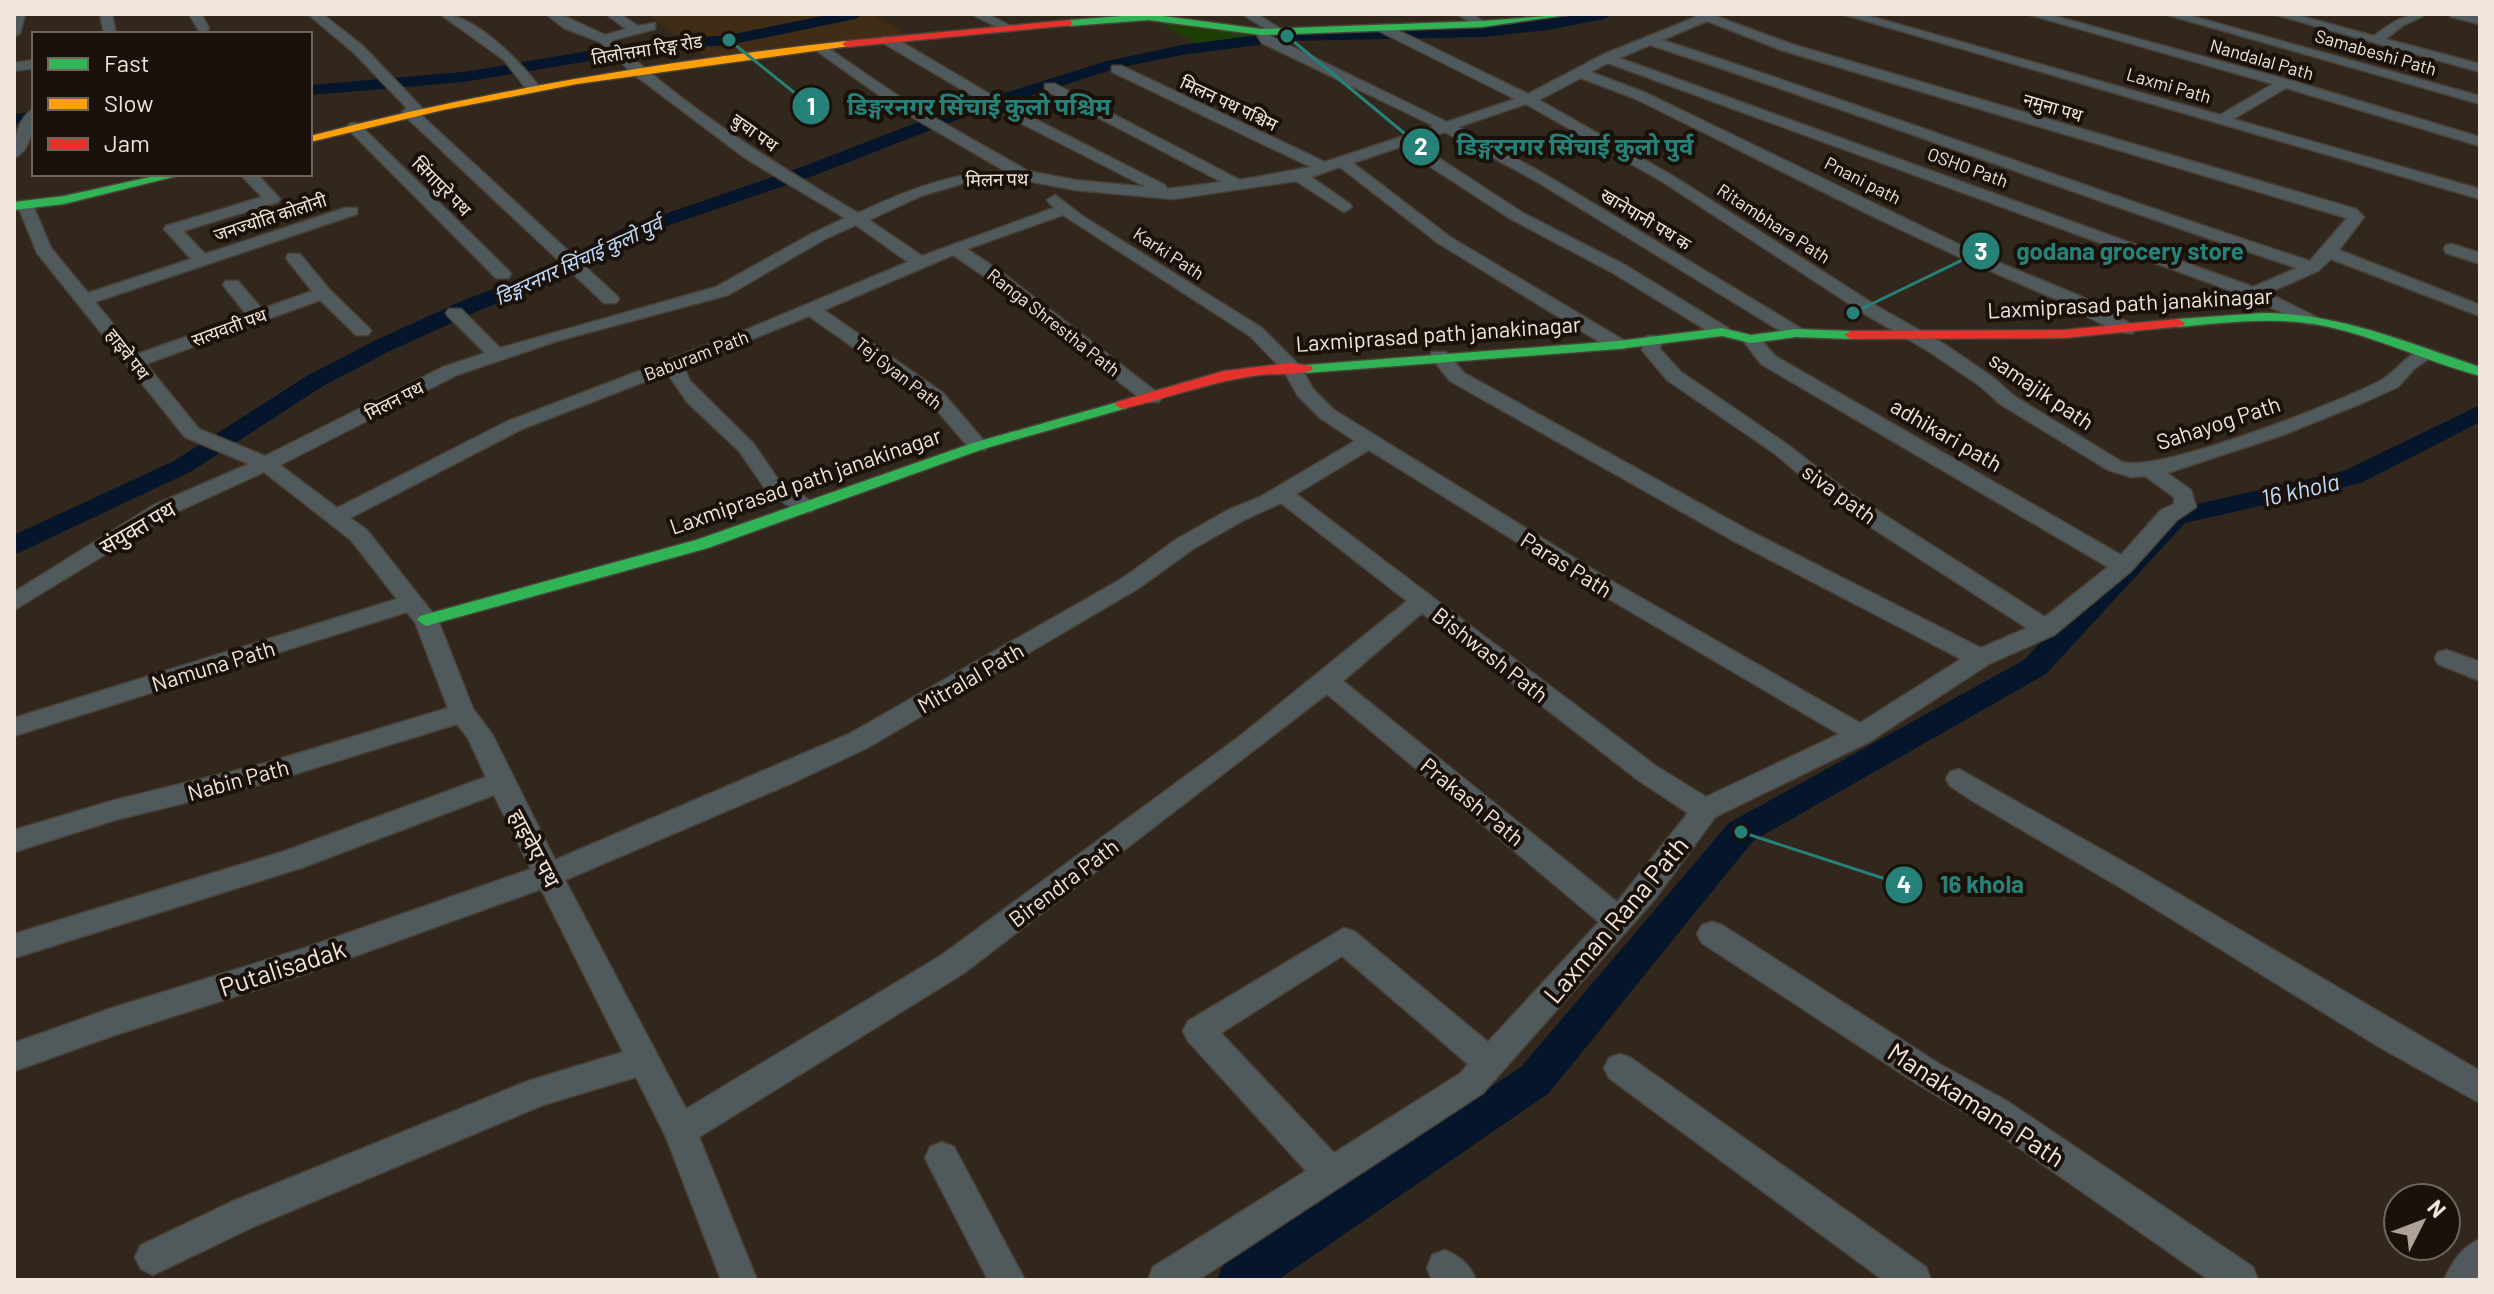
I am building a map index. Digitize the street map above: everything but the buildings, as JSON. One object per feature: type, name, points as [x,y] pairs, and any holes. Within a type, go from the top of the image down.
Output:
[{"type":"street","points":[[14,33],[16,14]]},
{"type":"street","points":[[195,14],[195,31]]},
{"type":"street","points":[[314,14],[358,49],[413,111],[610,299]]},
{"type":"street","points":[[446,14],[509,57],[533,88]]},
{"type":"street","points":[[552,14],[568,25],[605,40],[651,26]]},
{"type":"street","points":[[612,14],[636,30]]},
{"type":"street","points":[[977,14],[1007,27]]},
{"type":"street","name":"खानेपानी पथ क","points":[[1248,14],[1269,34],[1541,178],[1796,333]]},
{"type":"street","points":[[1463,14],[1482,24]]},
{"type":"street","name":"तिलोत्तमा रिङ्ग रोड","points":[[312,138],[413,111],[632,66],[1007,27],[1145,16],[1269,34],[1482,24],[1569,14]]},
{"type":"street","name":"Laxmi Path","points":[[1848,14],[2480,194]]},
{"type":"street","name":"Nandalal Path","points":[[2033,14],[2284,83],[2480,142]]},
{"type":"street","name":"Samabeshi Path","points":[[2170,14],[2480,100]]},
{"type":"street","points":[[2279,14],[2480,68]]},
{"type":"street","points":[[2455,14],[2480,20]]},
{"type":"street","name":"मिलन पथ","points":[[266,464],[450,371],[496,354],[722,291],[856,218],[915,193],[970,176],[1023,175],[1075,185],[1173,194],[1299,176],[1527,99],[1564,83],[1607,58],[1703,15]]},
{"type":"street","name":"नमुना पथ","points":[[1703,15],[1786,47],[2350,212],[2356,217],[2329,252]]},
{"type":"street","points":[[2376,40],[2412,15]]},
{"type":"street","points":[[2368,22],[2392,29]]},
{"type":"street","name":"Ritambhara Path","points":[[1384,28],[1527,99],[1668,179],[1914,336]]},
{"type":"street","name":"बुचा पथ","points":[[605,40],[632,66],[750,155],[856,218],[920,262]]},
{"type":"street","points":[[888,40],[993,102],[1173,194]]},
{"type":"street","points":[[1649,40],[1800,89],[2146,213],[2312,267]]},
{"type":"street","points":[[822,48],[913,112],[1023,175]]},
{"type":"street","name":"OSHO Path","points":[[1607,58],[2254,293],[2313,320]]},
{"type":"street","name":"मिलन पथ पश्चिम","points":[[1117,69],[1325,168]]},
{"type":"street","name":"Pnani path","points":[[1579,72],[1641,96],[1977,260],[2074,300],[2127,329]]},
{"type":"street","points":[[2224,119],[2284,83]]},
{"type":"street","points":[[1050,87],[1240,186]]},
{"type":"street","points":[[14,154],[32,117]]},
{"type":"street","name":"सिंगापुरे पथ","points":[[354,127],[502,274]]},
{"type":"street","points":[[1403,142],[1517,216],[1619,269],[1722,332]]},
{"type":"street","points":[[1343,162],[1444,240],[1618,345]]},
{"type":"street","name":"Karki Path","points":[[1023,175],[1066,209],[1256,332],[1291,369]]},
{"type":"street","points":[[20,206],[169,176]]},
{"type":"street","name":"जनज्योति कोलोनी","points":[[201,260],[172,229],[272,199],[250,176]]},
{"type":"street","points":[[1299,176],[1344,207]]},
{"type":"street","name":"हाइवे पथ","points":[[20,206],[43,249],[192,433],[266,464]]},
{"type":"street","name":"Baburam Path","points":[[335,517],[515,425],[811,309],[920,262],[1066,209]]},
{"type":"street","name":"जनज्योति कोलोनी","points":[[86,299],[351,211]]},
{"type":"street","name":"Ranga Shrestha Path","points":[[955,249],[994,275],[1152,398]]},
{"type":"street","points":[[2452,249],[2480,259]]},
{"type":"street","points":[[2254,293],[2312,267],[2329,252],[2480,311]]},
{"type":"street","points":[[294,258],[323,293],[362,331]]},
{"type":"street","points":[[232,285],[258,316]]},
{"type":"street","name":"सत्यवती पथ","points":[[135,362],[323,293]]},
{"type":"street","name":"Tej Gyan Path","points":[[811,309],[936,397],[978,446]]},
{"type":"street","points":[[455,313],[496,354]]},
{"type":"street","name":"Laxmiprasad path janakinagar","points":[[418,612],[702,544],[978,446],[1224,375],[1439,356],[1618,345],[1722,332],[1751,339],[1796,333],[1914,336],[2064,334],[2252,316],[2313,320],[2350,329],[2480,372]]},
{"type":"street","name":"samajik path","points":[[1914,336],[1987,382],[2007,400],[2115,466],[2131,471],[2149,469]]},
{"type":"street","name":"adhikari path","points":[[1751,339],[1768,360],[2123,566]]},
{"type":"street","name":"siva path","points":[[1653,340],[1651,350],[1674,376],[1781,449],[1840,497],[2046,629]]},
{"type":"street","name":"Sahayog Path","points":[[2149,469],[2161,468],[2276,431],[2360,397],[2391,383],[2407,365],[2425,355]]},
{"type":"street","points":[[1439,356],[1457,377],[1726,528],[1980,658]]},
{"type":"street","points":[[673,364],[681,383],[746,447],[771,483],[804,507]]},
{"type":"street","name":"Paras Path","points":[[1291,369],[1305,392],[1327,414],[1607,588],[1860,735]]},
{"type":"street","name":"Mitralal Path","points":[[550,874],[858,741],[1131,583],[1197,537],[1281,493],[1369,441]]},
{"type":"street","name":"हाइवेए पथ","points":[[266,464],[359,535],[418,612],[462,713],[479,734],[680,1131],[739,1280]]},
{"type":"street","name":"संयुक्त पथ","points":[[14,602],[162,510],[266,464]]},
{"type":"street","name":"Sahayog Path","points":[[2123,566],[2169,515],[2185,507],[2184,495],[2149,469]]},
{"type":"street","name":"Bishwash Path","points":[[1281,493],[1647,773],[1705,810]]},
{"type":"street","name":"Laxman Rana Path","points":[[1166,1280],[1472,1083],[1645,891],[1705,810],[1860,735],[1980,658],[2046,629],[2123,566]]},
{"type":"street","name":"Birendra Path","points":[[680,1131],[953,964],[1327,681],[1422,600]]},
{"type":"street","name":"Namuna Path","points":[[14,727],[418,612]]},
{"type":"street","points":[[2447,658],[2480,672]]},
{"type":"street","name":"Prakash Path","points":[[1327,681],[1619,921]]},
{"type":"street","name":"Nabin Path","points":[[14,841],[115,810],[266,773],[462,713]]},
{"type":"street","points":[[1959,779],[2004,810],[2131,880],[2351,1015],[2480,1088]]},
{"type":"street","points":[[14,946],[291,860],[501,782]]},
{"type":"street","name":"Putalisadak","points":[[14,1057],[115,1021],[305,961],[550,874]]},
{"type":"street","name":"Manakamana Path","points":[[1712,934],[1930,1075],[1995,1112],[2240,1280]]},
{"type":"street","points":[[1331,1174],[1199,1031],[1344,940],[1490,1063]]},
{"type":"street","points":[[153,1257],[243,1214],[539,1091],[643,1060]]},
{"type":"street","points":[[1620,1068],[1913,1280]]},
{"type":"street","points":[[942,1158],[1007,1280]]},
{"type":"street","points":[[2462,1280],[2480,1257]]},
{"type":"shaded area","points":[[648,14],[871,14],[901,30],[902,35],[705,57]]},
{"type":"green space","points":[[1162,24],[1252,32],[1254,40],[1201,47]]},
{"type":"waterway","points":[[312,90],[463,77],[654,45],[729,40],[855,14]]},
{"type":"waterway","name":"डिङ्गरनगर सिंचाई कुलो पुर्व","points":[[14,546],[183,466],[315,381],[382,346],[472,305],[557,273],[631,232],[806,172],[953,115],[1113,64],[1182,50],[1287,36],[1483,32],[1548,25],[1604,14]]},
{"type":"waterway","points":[[14,119],[32,117]]},
{"type":"waterway","name":"16 khola","points":[[1239,1280],[1535,1080],[1741,832],[2035,667],[2176,517],[2352,477],[2480,412]]},
{"type":"traffic: fast","points":[[1070,23],[1148,17],[1261,32],[1482,24],[1569,14]]},
{"type":"traffic: fast","points":[[14,206],[64,200],[170,176]]},
{"type":"traffic: fast","points":[[2178,323],[2263,317],[2314,320],[2377,336],[2480,372]]},
{"type":"traffic: fast","points":[[1306,369],[1618,345],[1722,332],[1751,339],[1796,333],[1851,335]]},
{"type":"traffic: fast","points":[[426,620],[702,544],[978,446],[1122,405]]},
{"type":"traffic: slow","points":[[312,138],[443,107],[577,81],[711,60],[847,44]]},
{"type":"traffic: jam","points":[[847,44],[1070,23]]},
{"type":"traffic: jam","points":[[1851,335],[2064,334],[2178,323]]},
{"type":"traffic: jam","points":[[1122,405],[1224,375],[1290,367],[1293,370],[1306,369]]},
{"type":"place","name":"डिङ्गरनगर सिंचाई कुलो पुर्व","points":[[1287,36]]},
{"type":"place","name":"डिङ्गरनगर सिंचाई कुलो पश्चिम","points":[[729,40]]},
{"type":"place","name":"godana grocery store","points":[[1853,313]]},
{"type":"place","name":"16 khola","points":[[1741,832]]}]
